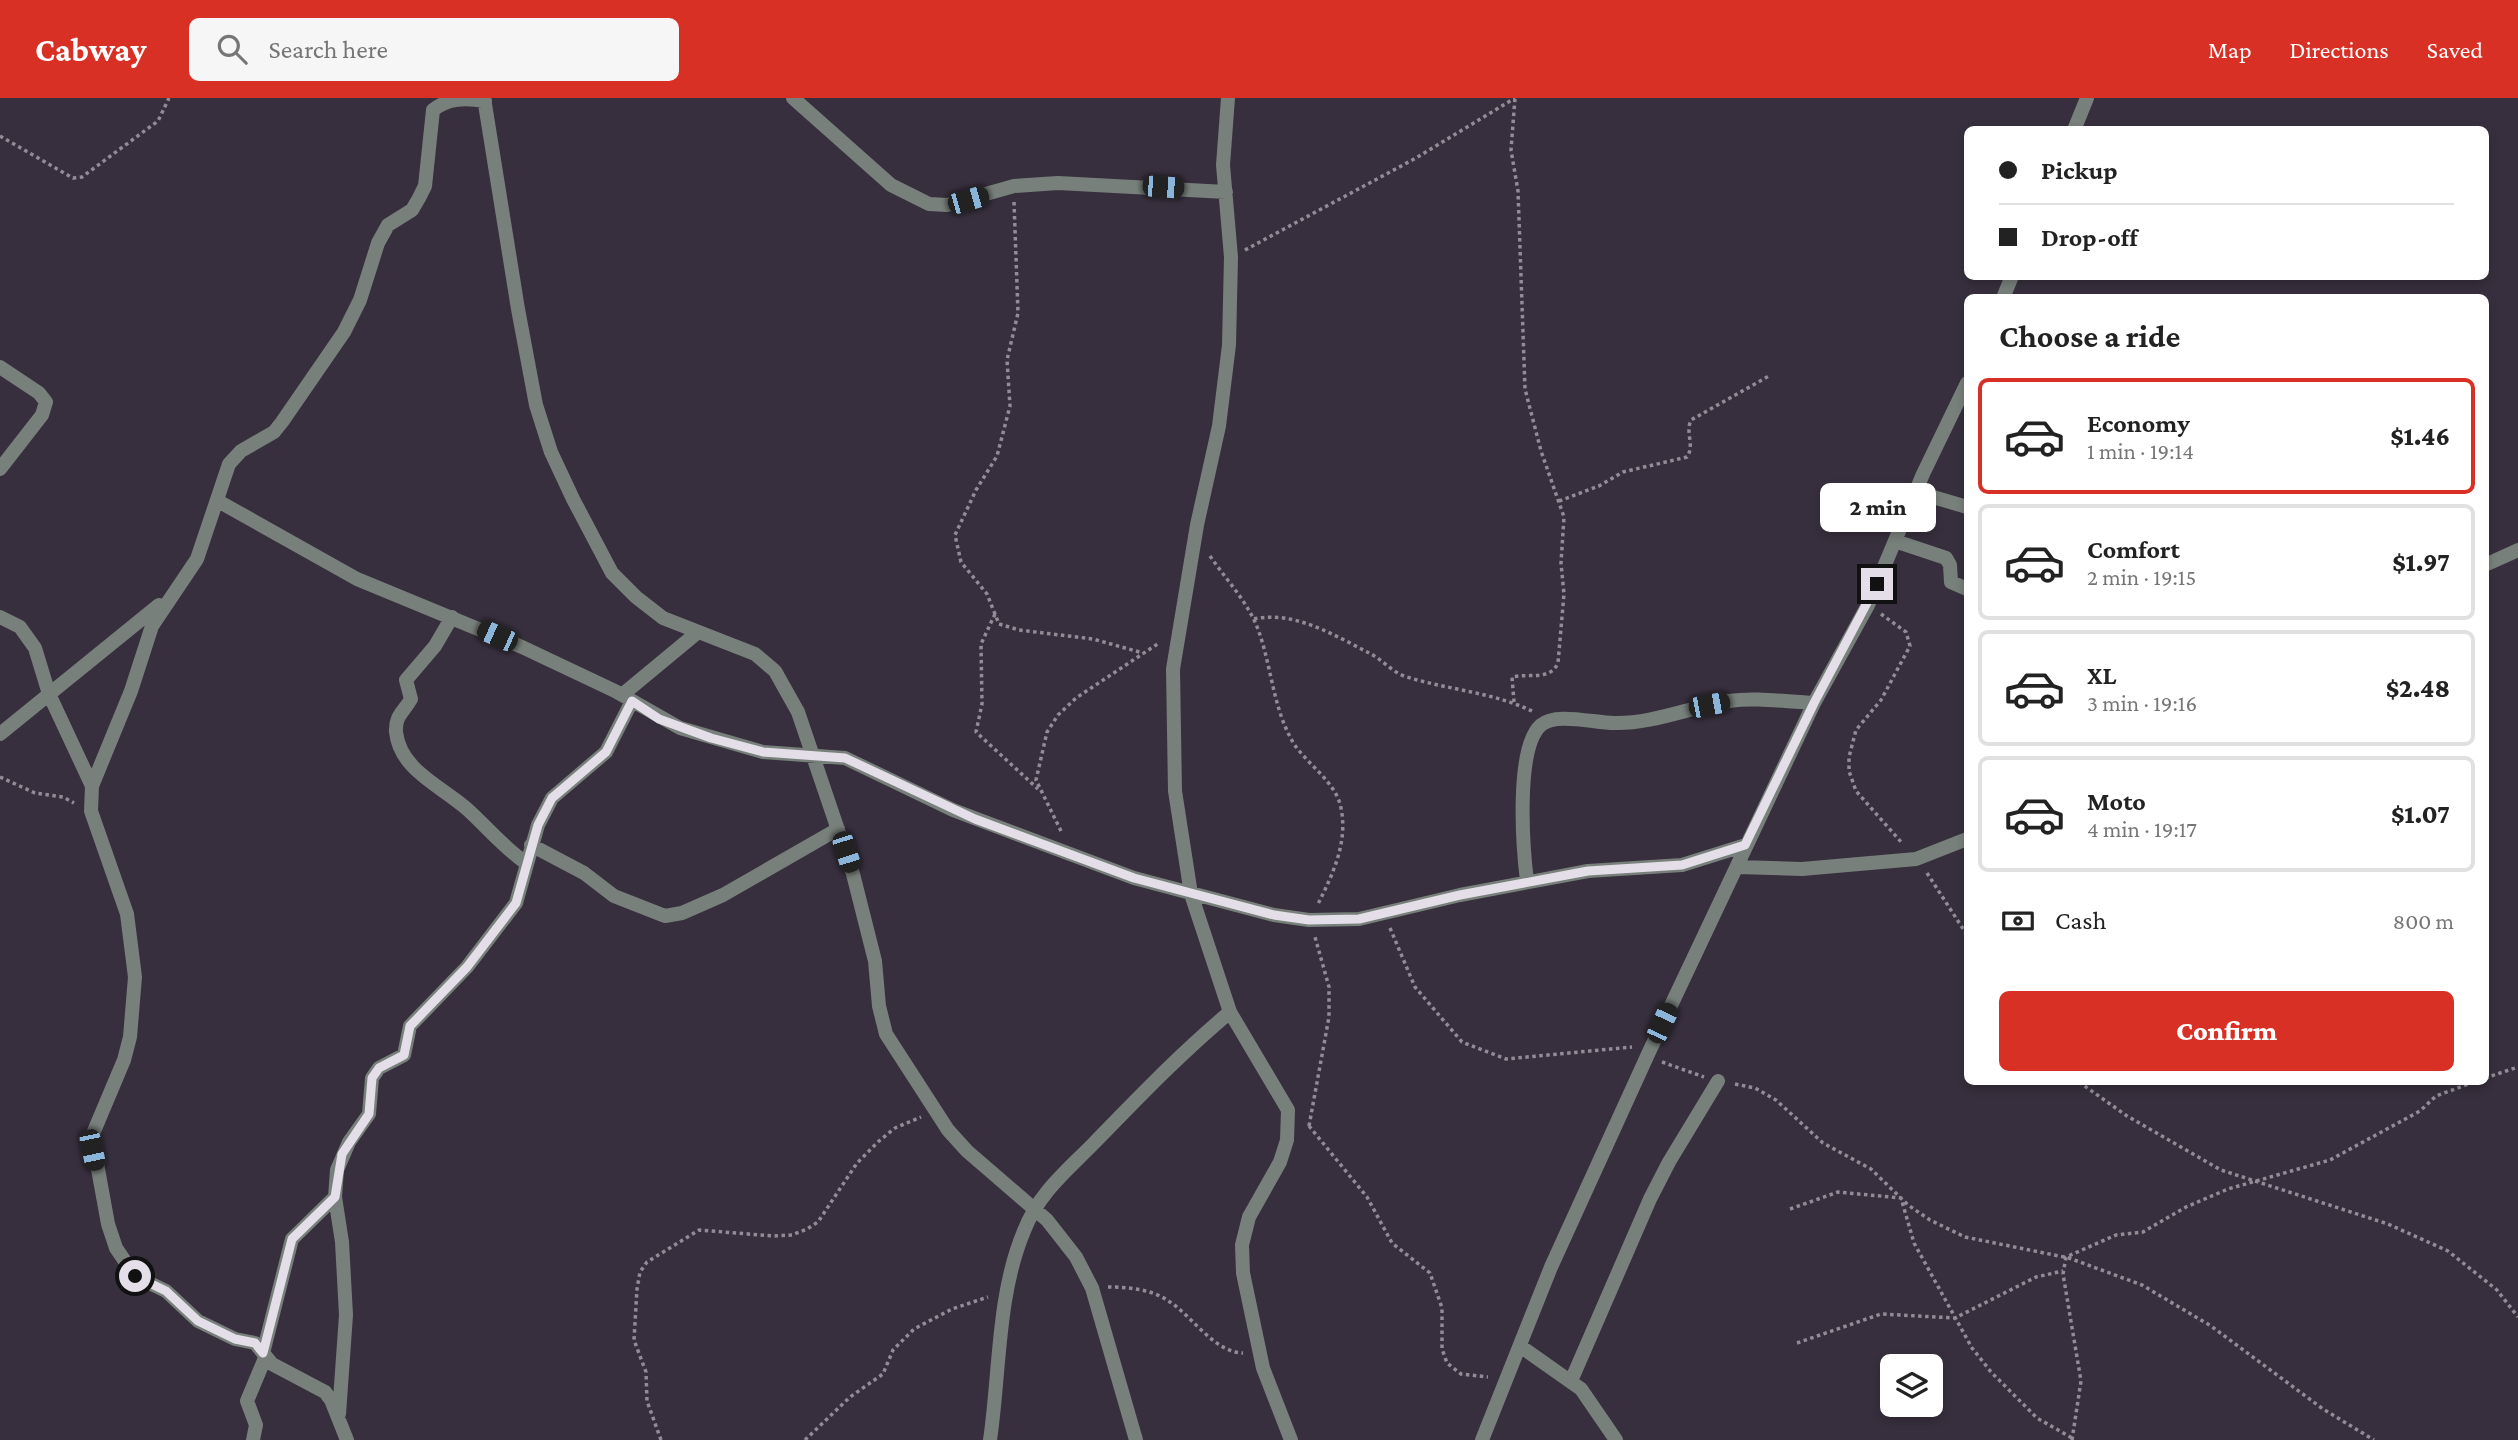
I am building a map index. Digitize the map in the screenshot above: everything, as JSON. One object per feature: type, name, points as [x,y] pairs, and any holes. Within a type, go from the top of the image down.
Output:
[{"type":"street","points":[[793,98],[891,185],[910,197],[929,204],[947,205],[1014,186],[1079,182],[1226,192]]},
{"type":"street","points":[[1228,98],[1223,165],[1231,257],[1226,376],[1173,669],[1175,791],[1191,894],[1230,1012],[1288,1110],[1287,1140],[1280,1162],[1249,1217],[1241,1245],[1243,1273],[1260,1353],[1291,1440]]},
{"type":"street","points":[[2076,126],[2087,98]]},
{"type":"street","points":[[347,1440],[339,1416],[325,1392],[286,1373],[264,1356],[255,1343],[235,1339],[198,1321],[166,1291],[135,1276],[116,1248],[108,1224],[92,1136],[124,1060],[130,1037],[135,977],[127,915],[92,817],[92,786],[131,691],[152,626],[197,559],[229,464],[241,452],[274,432],[344,332],[360,300],[383,234],[388,225],[412,210],[425,186],[433,110],[441,103],[454,99],[484,99],[517,309],[536,405],[551,452],[612,573],[636,597],[663,618],[755,654],[775,671],[798,712],[838,829],[869,933],[883,1023],[903,1064],[937,1114],[967,1151],[1061,1235],[1092,1288],[1136,1440]]},
{"type":"street","points":[[0,367],[40,393],[46,402],[42,415],[0,469]]},
{"type":"street","points":[[1482,1440],[1551,1267],[1648,1053],[1814,703],[1868,605],[1916,492],[1964,401]]},
{"type":"street","points":[[1916,492],[1964,506]]},
{"type":"street","points":[[218,501],[358,579],[452,617],[627,698],[659,719],[711,738],[763,752],[845,758],[996,828],[1134,878],[1274,915],[1309,920],[1359,919],[1527,881],[1588,871],[1682,865],[1745,845]]},
{"type":"street","points":[[1895,541],[1946,558],[1951,565],[1951,582],[1964,588]]},
{"type":"street","points":[[2489,563],[2518,550]]},
{"type":"street","points":[[0,734],[170,596]]},
{"type":"street","points":[[0,617],[20,627],[28,637],[49,694],[92,786]]},
{"type":"street","points":[[452,617],[435,646],[406,680],[411,699],[396,721],[400,745],[409,762],[467,808],[496,840],[526,863]]},
{"type":"street","points":[[339,1416],[344,1368],[345,1279],[335,1197],[342,1154],[369,1114],[372,1078],[379,1068],[404,1055],[410,1026],[467,967],[505,919],[522,892],[531,845],[552,798],[606,752],[627,698],[698,632]]},
{"type":"street","points":[[1527,881],[1522,836],[1526,761],[1534,734],[1541,724],[1552,719],[1617,723],[1730,701],[1814,703]]},
{"type":"street","points":[[531,845],[584,873],[614,896],[664,916],[689,911],[723,895],[838,829]]},
{"type":"street","points":[[1737,867],[1802,869],[1916,859],[1964,840]]},
{"type":"street","points":[[990,1440],[1008,1294],[1023,1234],[1034,1209],[1049,1187],[1159,1074],[1230,1012]]},
{"type":"street","points":[[1571,1381],[1656,1187],[1718,1081]]},
{"type":"street","points":[[253,1440],[256,1424],[246,1407],[247,1401],[264,1356],[292,1239],[335,1197]]},
{"type":"street","points":[[1520,1346],[1571,1381],[1599,1412],[1616,1440]]},
{"type":"path","points":[[0,136],[73,178],[82,177],[158,121],[169,98]]},
{"type":"path","points":[[1231,257],[1416,158],[1515,98]]},
{"type":"path","points":[[1514,702],[1512,677],[1555,671],[1560,652],[1564,594],[1561,551],[1565,532],[1559,501],[1525,389],[1518,191],[1511,149],[1515,98]]},
{"type":"path","points":[[1014,186],[1018,313],[1007,360],[1010,406],[997,456],[976,490],[955,535],[961,562],[987,594],[999,624],[1093,639],[1143,653]]},
{"type":"path","points":[[1559,501],[1600,486],[1623,472],[1687,457],[1692,450],[1689,425],[1691,420],[1769,376]]},
{"type":"path","points":[[1197,525],[1204,548],[1254,619],[1282,722],[1301,754],[1331,786],[1341,805],[1342,846],[1309,920],[1326,975],[1329,1017],[1309,1126]]},
{"type":"path","points":[[1868,605],[1906,632],[1910,646],[1881,700],[1856,730],[1849,771],[1856,791],[1916,859],[1944,895],[1964,930]]},
{"type":"path","points":[[995,614],[981,644],[982,704],[975,732],[1039,790]]},
{"type":"path","points":[[1254,619],[1283,618],[1307,624],[1372,654],[1406,677],[1514,702],[1552,719]]},
{"type":"path","points":[[1068,838],[1060,830],[1036,780],[1047,732],[1058,715],[1076,698],[1179,631]]},
{"type":"path","points":[[0,777],[36,793],[63,796],[92,817]]},
{"type":"path","points":[[1382,914],[1415,988],[1462,1042],[1506,1059],[1559,1056],[1626,1047],[1718,1081],[1755,1088],[1776,1100],[1823,1143],[1882,1177],[1901,1198],[1930,1220],[1965,1237],[2066,1258],[2142,1285],[2211,1326],[2323,1409],[2374,1440]]},
{"type":"path","points":[[2489,1077],[2518,1067]]},
{"type":"path","points":[[2083,1085],[2127,1116],[2221,1170],[2326,1202],[2406,1231],[2448,1251],[2497,1290],[2518,1317]]},
{"type":"path","points":[[2066,1258],[2116,1235],[2143,1232],[2186,1207],[2251,1181],[2330,1160],[2420,1111],[2436,1096],[2466,1085]]},
{"type":"path","points":[[1288,1110],[1309,1126],[1367,1196],[1392,1243],[1430,1273],[1442,1308],[1442,1349],[1447,1363],[1461,1374],[1507,1376]]},
{"type":"path","points":[[661,1440],[647,1401],[646,1372],[634,1340],[637,1289],[640,1272],[647,1262],[699,1230],[773,1236],[792,1235],[807,1229],[818,1222],[857,1163],[879,1141],[913,1119],[937,1114]]},
{"type":"path","points":[[1790,1209],[1839,1192],[1901,1198]]},
{"type":"path","points":[[1901,1198],[1914,1243],[1972,1348],[1991,1372],[2037,1418],[2072,1439],[2081,1381],[2063,1270],[2066,1258]]},
{"type":"path","points":[[1797,1343],[1881,1314],[1955,1318],[2036,1277],[2063,1270]]},
{"type":"path","points":[[1092,1288],[1123,1287],[1154,1293],[1180,1309],[1224,1348],[1240,1354],[1260,1353]]},
{"type":"path","points":[[805,1440],[850,1397],[878,1379],[888,1367],[893,1350],[914,1329],[952,1309],[1008,1294]]},
{"type":"route","points":[[135,1276],[161,1287],[198,1321],[235,1339],[255,1343],[263,1353],[288,1249],[298,1231],[335,1197],[337,1170],[342,1154],[369,1114],[372,1078],[379,1068],[404,1055],[410,1026],[467,967],[505,919],[522,892],[526,863],[545,808],[552,798],[606,752],[620,730],[632,701],[659,719],[680,728],[763,752],[845,758],[996,828],[1037,840],[1134,878],[1274,915],[1309,920],[1359,919],[1460,895],[1588,871],[1682,865],[1745,845],[1814,703],[1877,584]]}]
